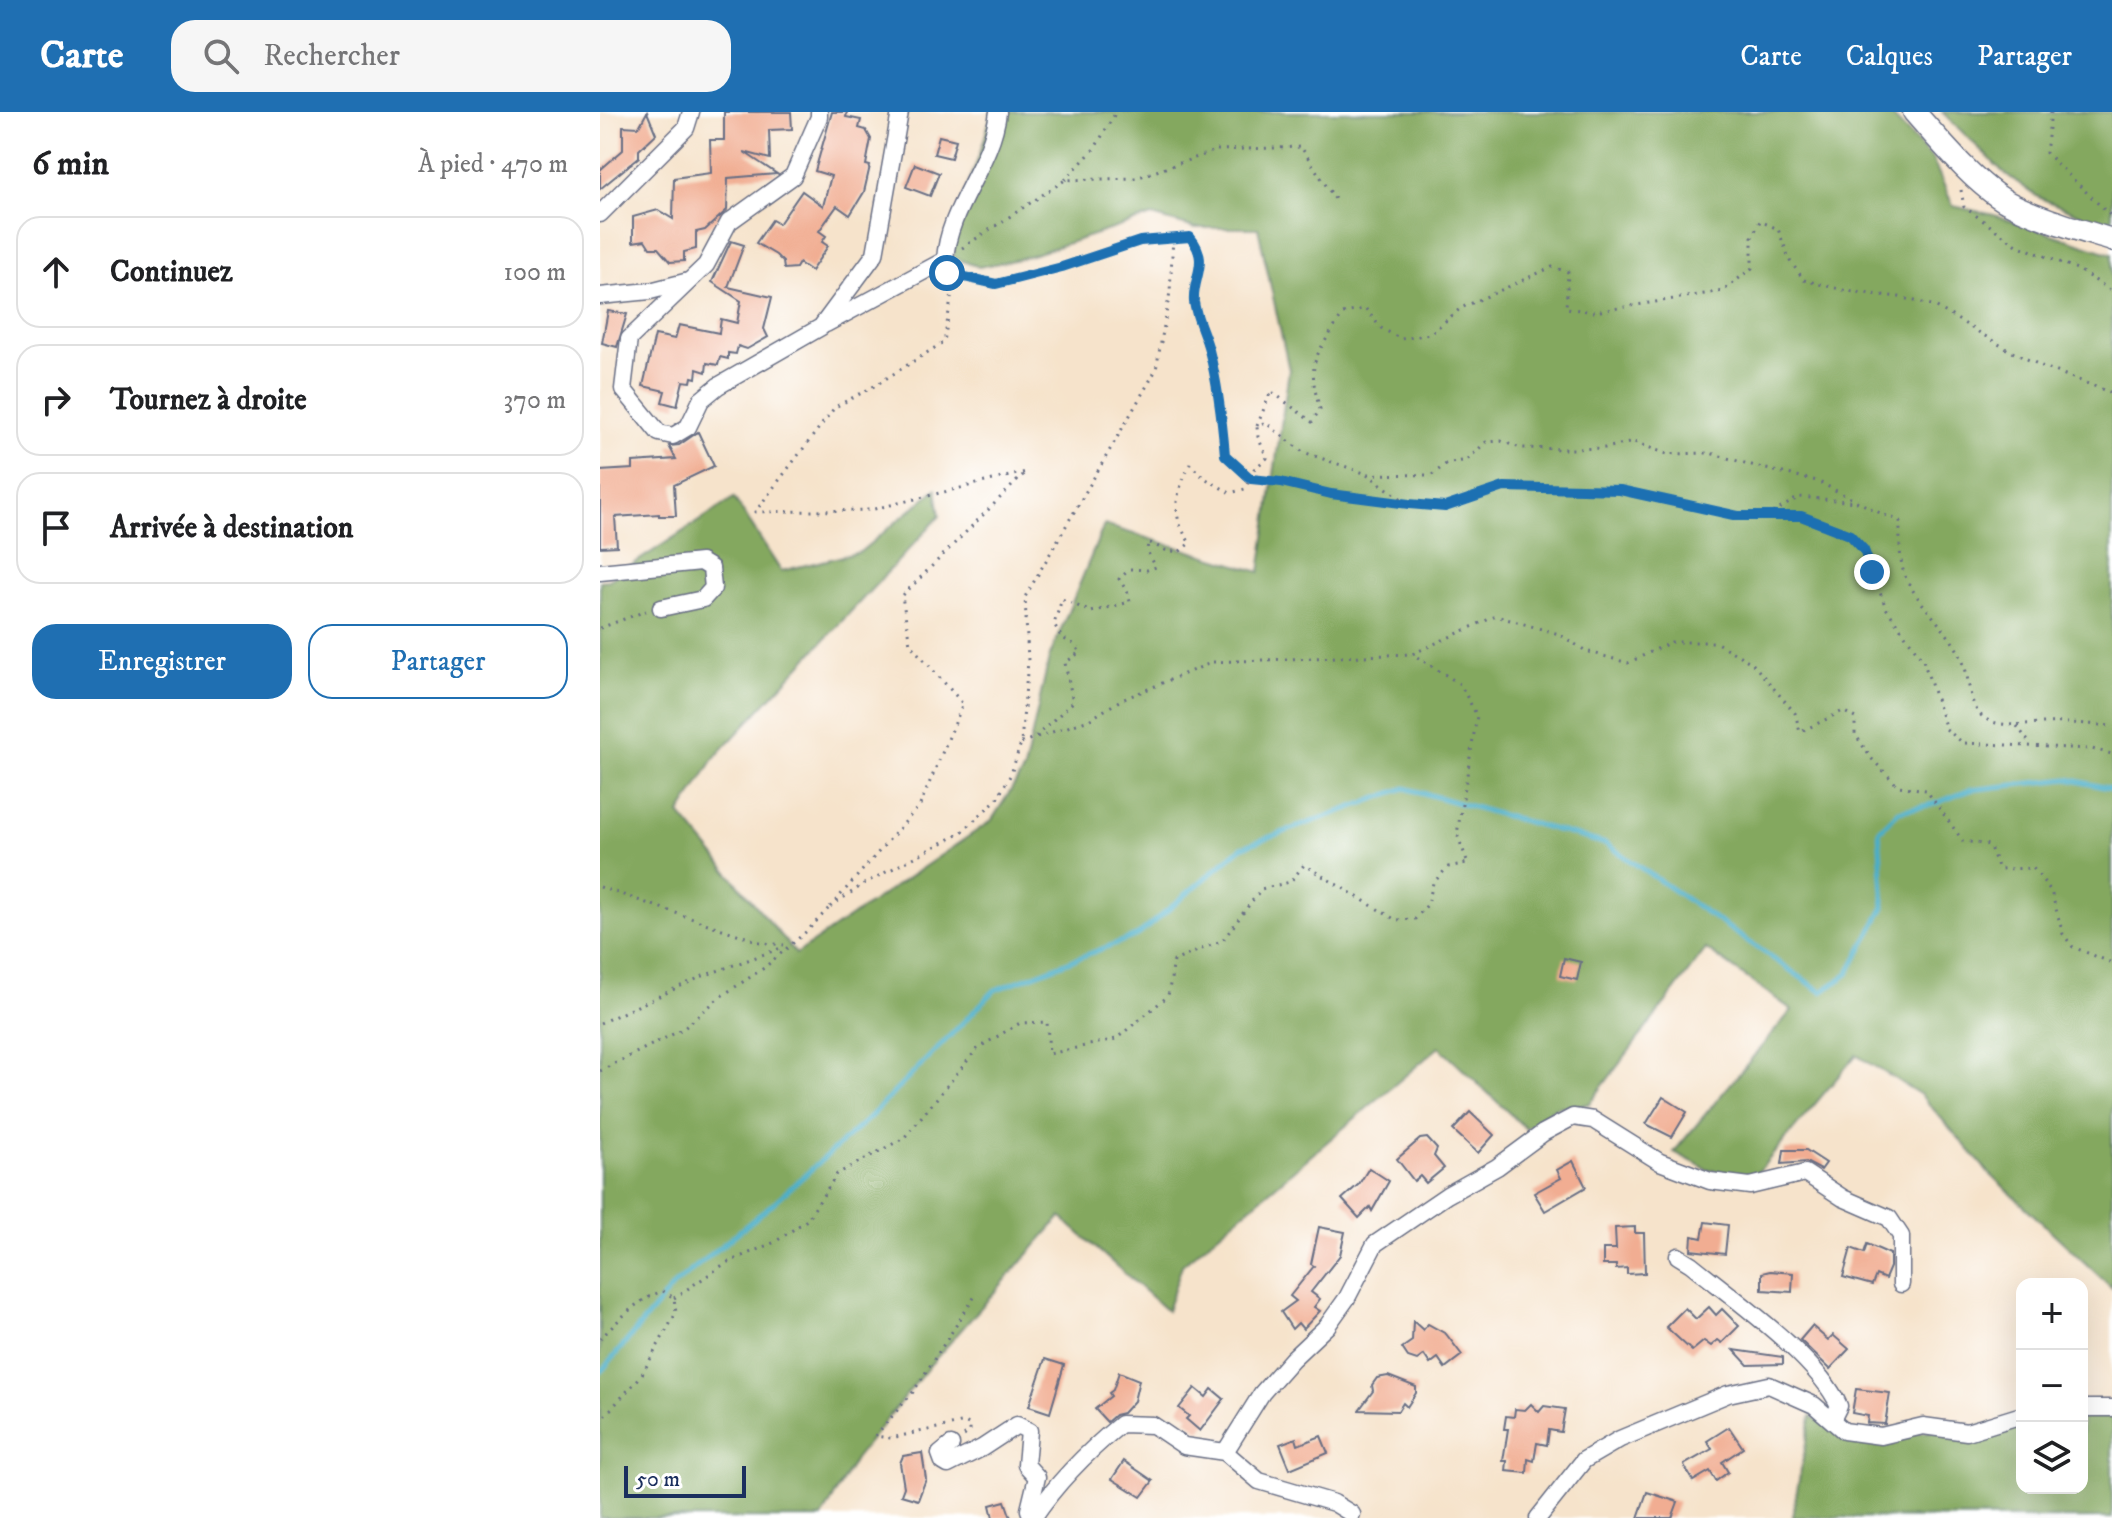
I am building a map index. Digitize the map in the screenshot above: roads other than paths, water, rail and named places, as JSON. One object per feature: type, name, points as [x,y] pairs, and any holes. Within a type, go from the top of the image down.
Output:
[{"type":"street","points":[[600,214],[686,128],[691,112]]},
{"type":"street","points":[[819,112],[793,176],[729,222],[706,265],[629,339],[623,389],[659,433],[673,436],[688,427],[701,400],[718,386],[945,260],[946,240],[996,132],[998,112]]},
{"type":"street","points":[[821,327],[875,254],[900,112]]},
{"type":"street","points":[[1914,112],[1966,167],[2005,201],[2046,219],[2112,240]]},
{"type":"street","points":[[600,296],[650,291],[691,280]]},
{"type":"street","points":[[600,572],[701,562],[711,568],[713,588],[703,599],[661,608]]},
{"type":"street","points":[[1225,1452],[1262,1393],[1327,1326],[1347,1298],[1375,1244],[1447,1195],[1497,1167],[1543,1133],[1573,1117],[1593,1120],[1660,1162],[1710,1181],[1750,1186],[1805,1173],[1843,1198],[1889,1218],[1901,1236],[1901,1284]]},
{"type":"street","points":[[1678,1256],[1801,1356],[1832,1389],[1839,1406],[1832,1420]]},
{"type":"street","points":[[1538,1518],[1584,1460],[1620,1439],[1728,1394],[1769,1385],[1814,1405],[1844,1431],[1881,1436],[1923,1426],[1967,1432],[2016,1417]]},
{"type":"street","points":[[2088,1408],[2112,1408]]},
{"type":"street","points":[[1032,1518],[1088,1452],[1121,1424],[1153,1425],[1184,1446],[1225,1452],[1259,1481],[1334,1503],[1352,1514]]},
{"type":"street","points":[[951,1445],[940,1454],[948,1465],[1017,1425],[1025,1427],[1029,1431],[1030,1441],[1026,1465],[1037,1477],[1029,1510],[1032,1518]]},
{"type":"waterway","points":[[600,1373],[675,1284],[770,1206],[868,1119],[995,990],[1138,935],[1242,847],[1405,788],[1606,844],[1822,992],[1848,974],[1884,907],[1879,831],[1899,811],[1934,804],[1970,790],[2068,779],[2112,789]]}]
